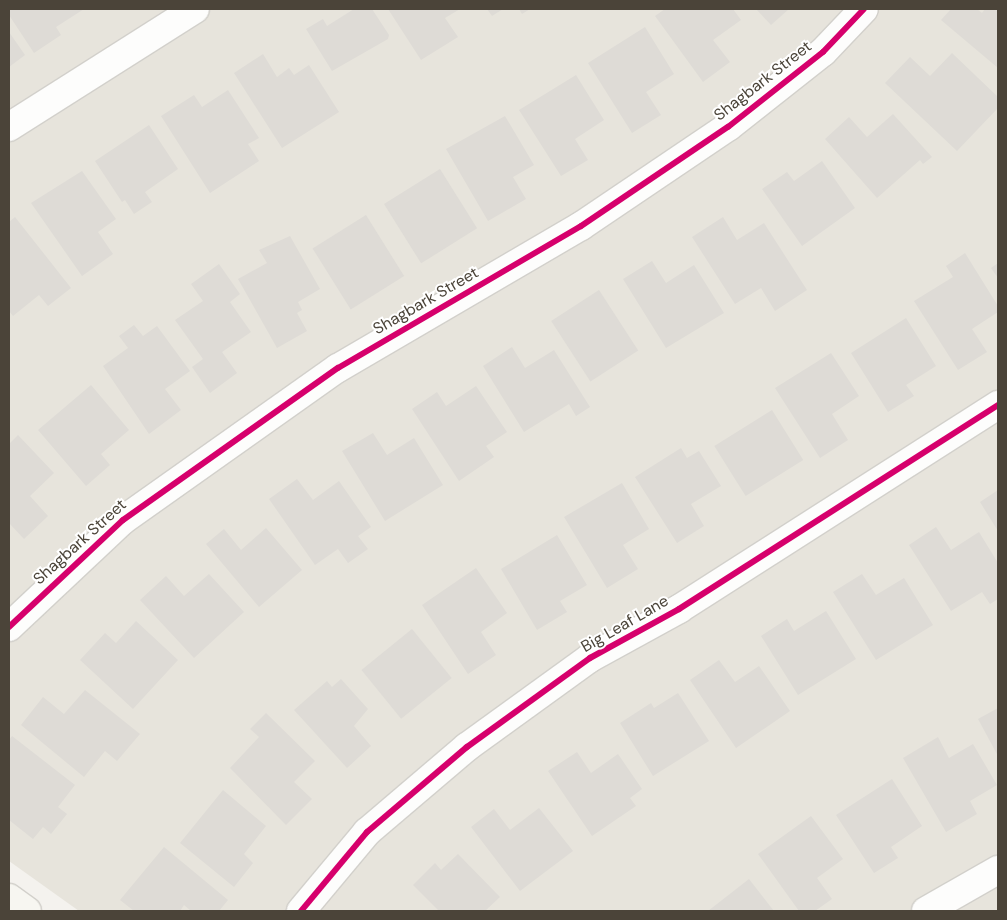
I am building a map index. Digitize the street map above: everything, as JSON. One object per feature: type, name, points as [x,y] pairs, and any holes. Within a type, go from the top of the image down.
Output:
[{"type":"street","points":[[9,127],[195,9]]},
{"type":"street","name":"Shagbark Street","points":[[9,627],[123,520],[338,368],[581,226],[719,132],[823,52],[864,9]]},
{"type":"street","name":"Big Leaf Lane","points":[[301,911],[367,832],[467,747],[590,658],[679,609],[998,405]]},
{"type":"street","points":[[926,911],[998,870]]},
{"type":"street","points":[[9,898],[26,911]]},
{"type":"shaded area","points":[[9,9],[998,9],[998,911],[79,911],[9,861]]},
{"type":"building","points":[[9,9],[84,9],[56,27],[61,35],[34,53],[9,15]]},
{"type":"building","points":[[354,9],[372,9],[389,35],[388,39],[332,71],[306,29],[323,19],[327,26]]},
{"type":"building","points":[[388,9],[460,9],[445,18],[458,37],[421,60]]},
{"type":"building","points":[[487,9],[503,9],[492,16]]},
{"type":"building","points":[[519,9],[530,9],[522,14]]},
{"type":"building","points":[[665,9],[733,9],[741,20],[713,40],[730,62],[703,82],[655,16]]},
{"type":"building","points":[[756,9],[789,9],[771,25]]},
{"type":"building","points":[[951,9],[977,9],[982,13],[985,9],[998,9],[998,68],[941,20]]},
{"type":"building","points":[[645,27],[674,74],[646,92],[661,115],[632,133],[588,63]]},
{"type":"building","points":[[9,32],[25,55],[9,67]]},
{"type":"building","points":[[952,53],[998,97],[998,108],[957,151],[885,83],[910,57],[930,76]]},
{"type":"building","points":[[263,54],[277,77],[289,68],[294,75],[309,65],[339,112],[282,148],[234,73]]},
{"type":"building","points":[[576,75],[604,120],[575,139],[588,160],[561,176],[519,110]]},
{"type":"building","points":[[228,90],[259,138],[248,144],[259,161],[210,193],[161,116],[194,95],[202,107]]},
{"type":"building","points":[[893,114],[932,157],[923,164],[920,160],[877,198],[825,139],[849,117],[867,137]]},
{"type":"building","points":[[505,116],[534,165],[513,177],[526,199],[488,221],[446,149]]},
{"type":"building","points":[[149,125],[178,169],[145,192],[152,202],[134,214],[125,200],[122,202],[95,161]]},
{"type":"building","points":[[822,161],[855,208],[802,246],[762,189],[787,172],[794,181]]},
{"type":"building","points":[[440,169],[477,228],[421,263],[384,204]]},
{"type":"building","points":[[82,171],[116,219],[98,232],[113,254],[82,276],[31,203]]},
{"type":"building","points":[[366,215],[404,276],[351,309],[313,248]]},
{"type":"building","points":[[15,217],[71,288],[48,306],[39,295],[13,316],[9,311],[9,222]]},
{"type":"building","points":[[723,217],[737,240],[764,223],[807,290],[775,311],[761,288],[735,304],[692,237]]},
{"type":"building","points":[[290,236],[320,289],[298,302],[302,310],[297,313],[307,331],[277,348],[238,279],[267,263],[259,250]]},
{"type":"building","points":[[965,253],[998,306],[998,312],[972,329],[987,352],[958,370],[914,301],[953,277],[946,266]]},
{"type":"building","points":[[652,261],[666,283],[694,265],[724,313],[666,348],[623,279]]},
{"type":"building","points":[[998,263],[998,278],[991,268]]},
{"type":"building","points":[[219,264],[240,294],[230,302],[251,332],[222,352],[237,373],[210,393],[192,367],[203,359],[175,320],[203,301],[191,284]]},
{"type":"building","points":[[599,290],[638,350],[590,381],[551,321]]},
{"type":"building","points":[[906,318],[936,366],[906,385],[914,396],[888,412],[851,353]]},
{"type":"building","points":[[134,325],[143,336],[157,326],[190,371],[165,389],[181,410],[149,434],[103,366],[128,348],[119,336]]},
{"type":"building","points":[[512,347],[525,368],[554,350],[590,407],[576,416],[569,404],[524,432],[483,366]]},
{"type":"building","points":[[831,353],[859,396],[832,414],[848,440],[820,458],[775,388]]},
{"type":"building","points":[[91,385],[129,430],[101,454],[110,465],[86,486],[38,430]]},
{"type":"building","points":[[476,386],[507,432],[486,446],[494,457],[459,481],[412,409],[437,392],[446,406]]},
{"type":"building","points":[[772,410],[803,460],[746,496],[714,446]]},
{"type":"building","points":[[373,433],[387,455],[414,438],[443,485],[385,521],[342,451]]},
{"type":"building","points":[[18,435],[54,473],[30,496],[48,516],[24,539],[9,523],[9,444]]},
{"type":"building","points":[[681,448],[687,458],[699,451],[721,486],[691,504],[704,526],[677,543],[635,477]]},
{"type":"building","points":[[297,479],[313,500],[339,481],[371,527],[358,536],[368,549],[348,563],[338,549],[315,565],[269,499]]},
{"type":"building","points":[[622,483],[649,529],[623,545],[638,569],[607,588],[564,517]]},
{"type":"building","points":[[998,490],[998,531],[980,502]]},
{"type":"building","points":[[936,527],[951,550],[979,532],[998,563],[998,599],[990,604],[982,592],[951,611],[909,545]]},
{"type":"building","points":[[266,528],[302,570],[259,607],[206,544],[224,529],[241,550]]},
{"type":"building","points":[[557,535],[587,585],[560,601],[567,612],[537,630],[501,569]]},
{"type":"building","points":[[476,568],[507,613],[481,632],[496,655],[468,674],[422,605]]},
{"type":"building","points":[[209,574],[244,612],[194,658],[140,600],[166,576],[184,596]]},
{"type":"building","points":[[862,574],[876,595],[904,578],[933,625],[876,660],[833,592]]},
{"type":"building","points":[[826,611],[856,659],[798,695],[761,636],[787,619],[794,631]]},
{"type":"building","points":[[136,621],[178,660],[133,709],[80,660],[105,633],[116,643]]},
{"type":"building","points":[[412,629],[452,678],[401,719],[361,670]]},
{"type":"building","points":[[719,660],[735,682],[759,666],[790,711],[736,748],[690,680]]},
{"type":"building","points":[[341,679],[368,709],[354,726],[371,746],[347,768],[294,710],[327,681],[332,687]]},
{"type":"building","points":[[85,690],[140,734],[117,761],[105,751],[84,777],[21,725],[43,697],[64,714]]},
{"type":"building","points":[[678,693],[709,741],[653,776],[620,723],[651,703],[654,708]]},
{"type":"building","points":[[998,708],[998,756],[978,719]]},
{"type":"building","points":[[266,713],[315,761],[294,782],[312,799],[286,825],[230,768],[259,737],[250,729]]},
{"type":"building","points":[[12,736],[75,785],[58,807],[67,814],[51,834],[43,827],[33,839],[9,820],[9,740]]},
{"type":"building","points":[[938,737],[949,758],[973,744],[997,785],[970,801],[977,814],[946,832],[903,758]]},
{"type":"building","points":[[577,752],[591,773],[618,754],[642,789],[630,798],[636,806],[592,836],[548,771]]},
{"type":"building","points":[[892,779],[922,826],[891,847],[898,858],[874,873],[836,815]]},
{"type":"building","points":[[223,790],[266,826],[244,854],[253,863],[234,887],[180,843]]},
{"type":"building","points":[[539,808],[573,851],[520,891],[471,827],[494,809],[510,830]]},
{"type":"building","points":[[811,816],[843,859],[817,878],[832,899],[815,911],[799,911],[758,854]]},
{"type":"building","points":[[164,847],[228,900],[219,911],[191,911],[184,905],[180,911],[134,911],[120,900]]},
{"type":"building","points":[[458,854],[500,897],[485,911],[439,911],[413,885],[435,863],[441,870]]},
{"type":"building","points":[[749,879],[774,911],[708,911]]},
{"type":"cycle path","points":[[9,627],[123,520],[338,368],[581,226],[728,127],[823,52],[864,9]]},
{"type":"cycle path","points":[[301,911],[367,832],[467,747],[590,658],[679,609],[998,405]]}]
